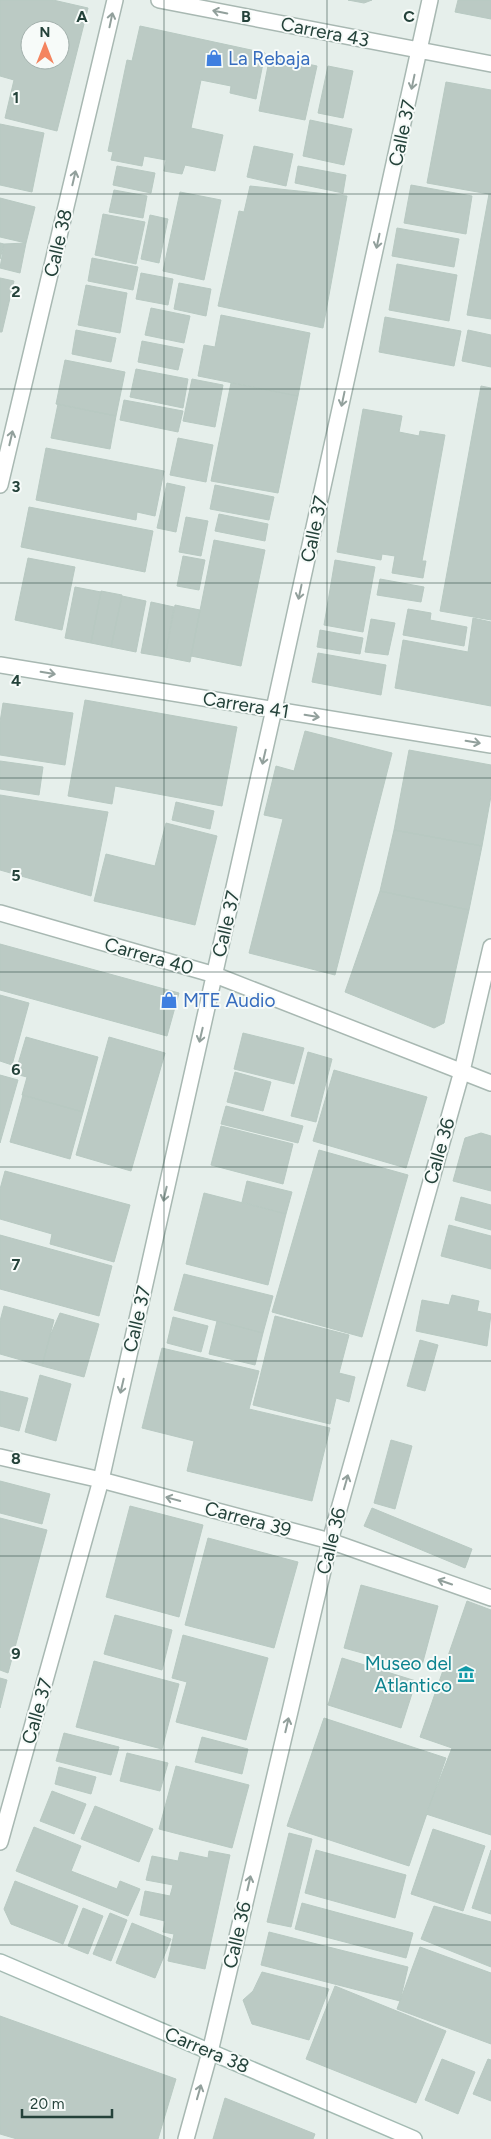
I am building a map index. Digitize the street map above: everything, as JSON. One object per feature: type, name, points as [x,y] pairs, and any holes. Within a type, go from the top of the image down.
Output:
[{"type":"street","name":"Calle 38","points":[[0,485],[115,0]]},
{"type":"street","name":"Carrera 43","points":[[158,0],[491,64]]},
{"type":"street","name":"Calle 37","points":[[0,1842],[101,1480],[274,710],[430,0]]},
{"type":"street","name":"Carrera 41","points":[[0,665],[491,745]]},
{"type":"street","name":"Carrera 40","points":[[0,913],[214,975],[491,1083]]},
{"type":"street","name":"Calle 36","points":[[186,2139],[210,2052],[330,1541],[462,1071],[491,947]]},
{"type":"street","name":"Carrera 39","points":[[0,1457],[101,1480],[330,1541],[491,1598]]},
{"type":"street","name":"Carrera 38","points":[[0,1962],[414,2139]]},
{"type":"building","points":[[0,0],[53,0],[88,8],[57,131],[5,118],[14,80],[0,76]]},
{"type":"building","points":[[348,0],[372,0],[364,3]]},
{"type":"building","points":[[458,0],[491,0],[491,19],[455,12]]},
{"type":"building","points":[[140,26],[265,53],[256,99],[230,93],[231,86],[201,80],[191,128],[223,135],[215,171],[185,165],[182,174],[164,171],[166,160],[144,156],[142,166],[111,160],[113,152],[108,151],[127,60],[132,61]]},
{"type":"building","points":[[270,56],[317,66],[305,120],[259,111]]},
{"type":"building","points":[[328,66],[353,71],[343,118],[318,113]]},
{"type":"building","points":[[446,82],[491,90],[491,319],[467,315],[489,194],[427,183]]},
{"type":"building","points":[[310,120],[352,129],[344,165],[303,156]]},
{"type":"building","points":[[0,124],[44,133],[32,192],[0,185]]},
{"type":"building","points":[[254,146],[293,154],[286,186],[247,177]]},
{"type":"building","points":[[117,166],[155,173],[151,193],[113,185]]},
{"type":"building","points":[[298,166],[346,175],[343,193],[295,183]]},
{"type":"building","points":[[411,185],[472,196],[466,234],[404,223]]},
{"type":"building","points":[[250,186],[347,196],[323,328],[218,306],[239,211],[244,212]]},
{"type":"building","points":[[114,190],[147,196],[143,218],[109,212]]},
{"type":"building","points":[[180,192],[221,200],[204,280],[163,271]]},
{"type":"building","points":[[0,198],[35,207],[26,243],[0,237]]},
{"type":"building","points":[[103,214],[145,222],[136,264],[95,255]]},
{"type":"building","points":[[150,215],[168,219],[159,263],[141,259]]},
{"type":"building","points":[[397,228],[459,239],[454,267],[392,256]]},
{"type":"building","points":[[0,243],[4,244],[0,259]]},
{"type":"building","points":[[26,243],[20,273],[0,268],[4,244]]},
{"type":"building","points":[[92,258],[138,267],[133,290],[88,281]]},
{"type":"building","points":[[397,264],[457,275],[449,321],[389,310]]},
{"type":"building","points":[[141,273],[173,279],[168,305],[136,299]]},
{"type":"building","points":[[0,278],[14,281],[2,332],[0,332]]},
{"type":"building","points":[[179,283],[211,289],[206,316],[174,309]]},
{"type":"building","points":[[86,285],[127,293],[120,333],[78,325]]},
{"type":"building","points":[[151,308],[190,316],[184,343],[145,335]]},
{"type":"building","points":[[221,315],[310,333],[298,396],[198,376],[204,345],[215,347]]},
{"type":"building","points":[[385,317],[461,331],[454,366],[379,352]]},
{"type":"building","points":[[76,330],[116,338],[111,362],[72,354]]},
{"type":"building","points":[[468,330],[491,335],[491,367],[462,361]]},
{"type":"building","points":[[142,341],[183,349],[178,370],[138,362]]},
{"type":"building","points":[[65,360],[125,372],[116,416],[56,404]]},
{"type":"building","points":[[136,369],[188,379],[183,408],[130,397]]},
{"type":"building","points":[[192,379],[223,385],[215,427],[183,421]]},
{"type":"building","points":[[231,383],[298,396],[278,493],[211,481]]},
{"type":"building","points":[[481,386],[491,388],[491,620],[440,611]]},
{"type":"building","points":[[124,400],[183,411],[178,432],[120,420]]},
{"type":"building","points":[[58,404],[116,416],[110,449],[51,438]]},
{"type":"building","points":[[363,409],[402,416],[399,432],[419,436],[420,431],[445,435],[422,561],[426,561],[423,578],[392,573],[395,556],[382,554],[381,560],[337,552]]},
{"type":"building","points":[[178,438],[213,445],[206,482],[170,475]]},
{"type":"building","points":[[46,448],[164,471],[155,516],[137,512],[136,520],[36,500]]},
{"type":"building","points":[[167,483],[185,487],[176,532],[157,528]]},
{"type":"building","points":[[215,485],[274,497],[269,520],[210,509]]},
{"type":"building","points":[[29,507],[153,531],[145,572],[21,547]]},
{"type":"building","points":[[219,514],[268,524],[265,541],[215,531]]},
{"type":"building","points":[[186,517],[208,521],[201,556],[179,552]]},
{"type":"building","points":[[214,540],[265,550],[241,666],[191,656]]},
{"type":"building","points":[[183,556],[205,560],[199,590],[177,586]]},
{"type":"building","points":[[28,558],[75,567],[62,630],[15,620]]},
{"type":"building","points":[[335,560],[375,567],[363,632],[324,625]]},
{"type":"building","points":[[380,579],[424,587],[421,602],[377,595]]},
{"type":"building","points":[[75,587],[101,592],[91,643],[65,638]]},
{"type":"building","points":[[101,591],[122,595],[111,647],[91,643]]},
{"type":"building","points":[[122,596],[146,601],[136,652],[111,647]]},
{"type":"building","points":[[151,602],[174,607],[165,657],[141,653]]},
{"type":"building","points":[[175,605],[200,610],[190,662],[165,657]]},
{"type":"building","points":[[408,609],[431,613],[430,620],[467,627],[464,646],[403,635]]},
{"type":"building","points":[[473,618],[491,622],[491,706],[395,688],[403,640],[468,652]]},
{"type":"building","points":[[371,619],[395,623],[388,655],[365,652]]},
{"type":"building","points":[[320,630],[363,638],[360,654],[317,647]]},
{"type":"building","points":[[318,653],[386,665],[381,695],[312,682]]},
{"type":"building","points":[[85,700],[237,727],[222,806],[115,786],[112,804],[68,796]]},
{"type":"building","points":[[3,703],[73,713],[65,765],[0,755],[0,722]]},
{"type":"building","points":[[305,731],[392,753],[335,975],[249,953],[283,819],[264,815],[276,766],[294,771]]},
{"type":"building","points":[[409,750],[491,765],[491,796],[482,846],[394,830]]},
{"type":"building","points":[[0,761],[43,767],[39,795],[0,789]]},
{"type":"building","points":[[0,795],[108,812],[91,896],[0,870]]},
{"type":"building","points":[[176,802],[214,811],[210,829],[172,820]]},
{"type":"building","points":[[166,823],[217,836],[195,925],[94,901],[106,854],[155,866]]},
{"type":"building","points":[[394,830],[482,846],[469,910],[380,891]]},
{"type":"building","points":[[380,891],[469,910],[444,1023],[434,1028],[345,992]]},
{"type":"building","points":[[0,944],[179,993],[167,1036],[0,990]]},
{"type":"building","points":[[0,995],[29,1003],[12,1065],[0,1061]]},
{"type":"building","points":[[243,1033],[304,1048],[294,1084],[234,1069]]},
{"type":"building","points":[[26,1037],[98,1057],[83,1112],[22,1095],[27,1077],[15,1074]]},
{"type":"building","points":[[109,1037],[165,1053],[131,1171],[76,1155]]},
{"type":"building","points":[[308,1052],[332,1059],[316,1122],[291,1116]]},
{"type":"building","points":[[334,1070],[427,1097],[406,1168],[313,1141]]},
{"type":"building","points":[[235,1072],[271,1082],[263,1111],[227,1102]]},
{"type":"building","points":[[0,1075],[18,1080],[0,1143]]},
{"type":"building","points":[[23,1095],[83,1112],[70,1159],[10,1142]]},
{"type":"building","points":[[226,1106],[303,1126],[298,1143],[221,1124]]},
{"type":"building","points":[[221,1126],[293,1144],[283,1184],[211,1165]]},
{"type":"building","points":[[481,1133],[491,1136],[491,1191],[453,1181],[465,1138]]},
{"type":"building","points":[[319,1150],[408,1175],[362,1337],[272,1312]]},
{"type":"building","points":[[5,1171],[130,1205],[114,1262],[50,1244],[52,1234],[0,1219],[0,1189]]},
{"type":"building","points":[[247,1181],[292,1192],[286,1214],[242,1202]]},
{"type":"building","points":[[204,1193],[286,1214],[268,1285],[186,1264]]},
{"type":"building","points":[[461,1197],[491,1205],[491,1230],[455,1220]]},
{"type":"building","points":[[449,1225],[491,1236],[491,1269],[441,1256]]},
{"type":"building","points":[[0,1235],[112,1266],[99,1316],[0,1289]]},
{"type":"building","points":[[184,1274],[273,1296],[263,1333],[174,1310]]},
{"type":"building","points":[[452,1295],[479,1301],[477,1311],[491,1314],[487,1346],[416,1331],[422,1300],[449,1305]]},
{"type":"building","points":[[4,1306],[54,1320],[42,1366],[0,1354],[0,1321]]},
{"type":"building","points":[[60,1313],[99,1324],[84,1377],[42,1366],[50,1336]]},
{"type":"building","points":[[275,1316],[349,1335],[339,1373],[355,1377],[349,1402],[336,1398],[330,1424],[253,1405]]},
{"type":"building","points":[[173,1317],[208,1326],[201,1352],[167,1343]]},
{"type":"building","points":[[217,1321],[263,1333],[255,1365],[209,1354]]},
{"type":"building","points":[[420,1340],[438,1345],[425,1391],[407,1386]]},
{"type":"building","points":[[162,1348],[259,1371],[249,1409],[330,1428],[312,1501],[187,1471],[194,1441],[142,1428]]},
{"type":"building","points":[[40,1375],[71,1384],[56,1441],[25,1432]]},
{"type":"building","points":[[0,1391],[28,1398],[19,1431],[0,1426]]},
{"type":"building","points":[[391,1440],[412,1446],[395,1509],[374,1503]]},
{"type":"building","points":[[0,1481],[50,1494],[42,1524],[0,1513]]},
{"type":"building","points":[[130,1506],[203,1525],[179,1617],[106,1597]]},
{"type":"building","points":[[372,1508],[472,1549],[465,1568],[364,1526]]},
{"type":"building","points":[[0,1518],[47,1530],[8,1673],[0,1670]]},
{"type":"building","points":[[208,1538],[298,1562],[274,1648],[185,1625]]},
{"type":"building","points":[[361,1585],[438,1606],[421,1669],[344,1648]]},
{"type":"building","name":"Museo del Atlantico","points":[[467,1601],[491,1610],[491,1835],[426,1814],[452,1748],[420,1737]]},
{"type":"building","points":[[115,1615],[172,1630],[162,1670],[104,1654]]},
{"type":"building","points":[[183,1635],[268,1658],[246,1740],[176,1722],[187,1682],[172,1678]]},
{"type":"building","points":[[342,1658],[416,1681],[401,1728],[328,1705]]},
{"type":"building","points":[[94,1661],[179,1684],[162,1749],[76,1727]]},
{"type":"building","points":[[0,1678],[7,1680],[0,1708]]},
{"type":"building","points":[[324,1718],[446,1758],[409,1866],[287,1826]]},
{"type":"building","points":[[64,1733],[119,1747],[111,1775],[56,1761]]},
{"type":"building","points":[[202,1737],[248,1749],[242,1774],[195,1762]]},
{"type":"building","points":[[127,1753],[168,1763],[160,1791],[120,1781]]},
{"type":"building","points":[[176,1766],[249,1785],[232,1848],[159,1829]]},
{"type":"building","points":[[59,1767],[96,1777],[91,1794],[55,1784]]},
{"type":"building","points":[[52,1791],[86,1804],[74,1834],[40,1821]]},
{"type":"building","points":[[95,1806],[153,1829],[139,1862],[81,1839]]},
{"type":"building","points":[[34,1827],[81,1846],[71,1871],[117,1889],[120,1881],[140,1889],[128,1916],[16,1871]]},
{"type":"building","points":[[433,1829],[485,1846],[463,1911],[411,1894]]},
{"type":"building","points":[[289,1833],[312,1839],[291,1927],[267,1922]]},
{"type":"building","points":[[316,1850],[406,1875],[395,1918],[305,1893]]},
{"type":"building","points":[[491,1850],[491,1914],[472,1908]]},
{"type":"building","points":[[209,1851],[230,1855],[205,1969],[168,1961],[174,1934],[163,1932],[165,1921],[140,1915],[145,1891],[170,1896],[173,1885],[146,1880],[152,1856],[178,1861],[180,1852],[208,1858]]},
{"type":"building","points":[[15,1881],[78,1906],[63,1944],[11,1924],[4,1909]]},
{"type":"building","points":[[302,1903],[413,1933],[406,1958],[295,1929]]},
{"type":"building","points":[[434,1906],[491,1922],[491,1967],[421,1939]]},
{"type":"building","points":[[83,1908],[103,1916],[88,1954],[68,1946]]},
{"type":"building","points":[[110,1913],[127,1920],[111,1961],[93,1954]]},
{"type":"building","points":[[132,1923],[171,1939],[155,1978],[116,1963]]},
{"type":"building","points":[[269,1932],[408,1967],[400,2001],[261,1965]]},
{"type":"building","points":[[420,1947],[491,1973],[491,2044],[397,2009]]},
{"type":"building","points":[[262,1972],[329,1989],[309,2040],[252,2024],[243,2000],[253,1991]]},
{"type":"building","points":[[335,1986],[446,2031],[416,2103],[306,2059]]},
{"type":"building","points":[[0,2016],[176,2079],[158,2139],[17,2139],[0,2134]]},
{"type":"building","points":[[442,2059],[475,2072],[458,2114],[425,2100]]},
{"type":"building","points":[[488,2059],[491,2060],[491,2101],[473,2094]]},
{"type":"building","points":[[225,2098],[315,2134],[313,2139],[213,2139]]},
{"type":"place","name":"La Rebaja","points":[[214,58]]},
{"type":"place","name":"MTE Audio","points":[[169,1000]]},
{"type":"place","name":"Museo del Atlantico","points":[[466,1674]]}]
